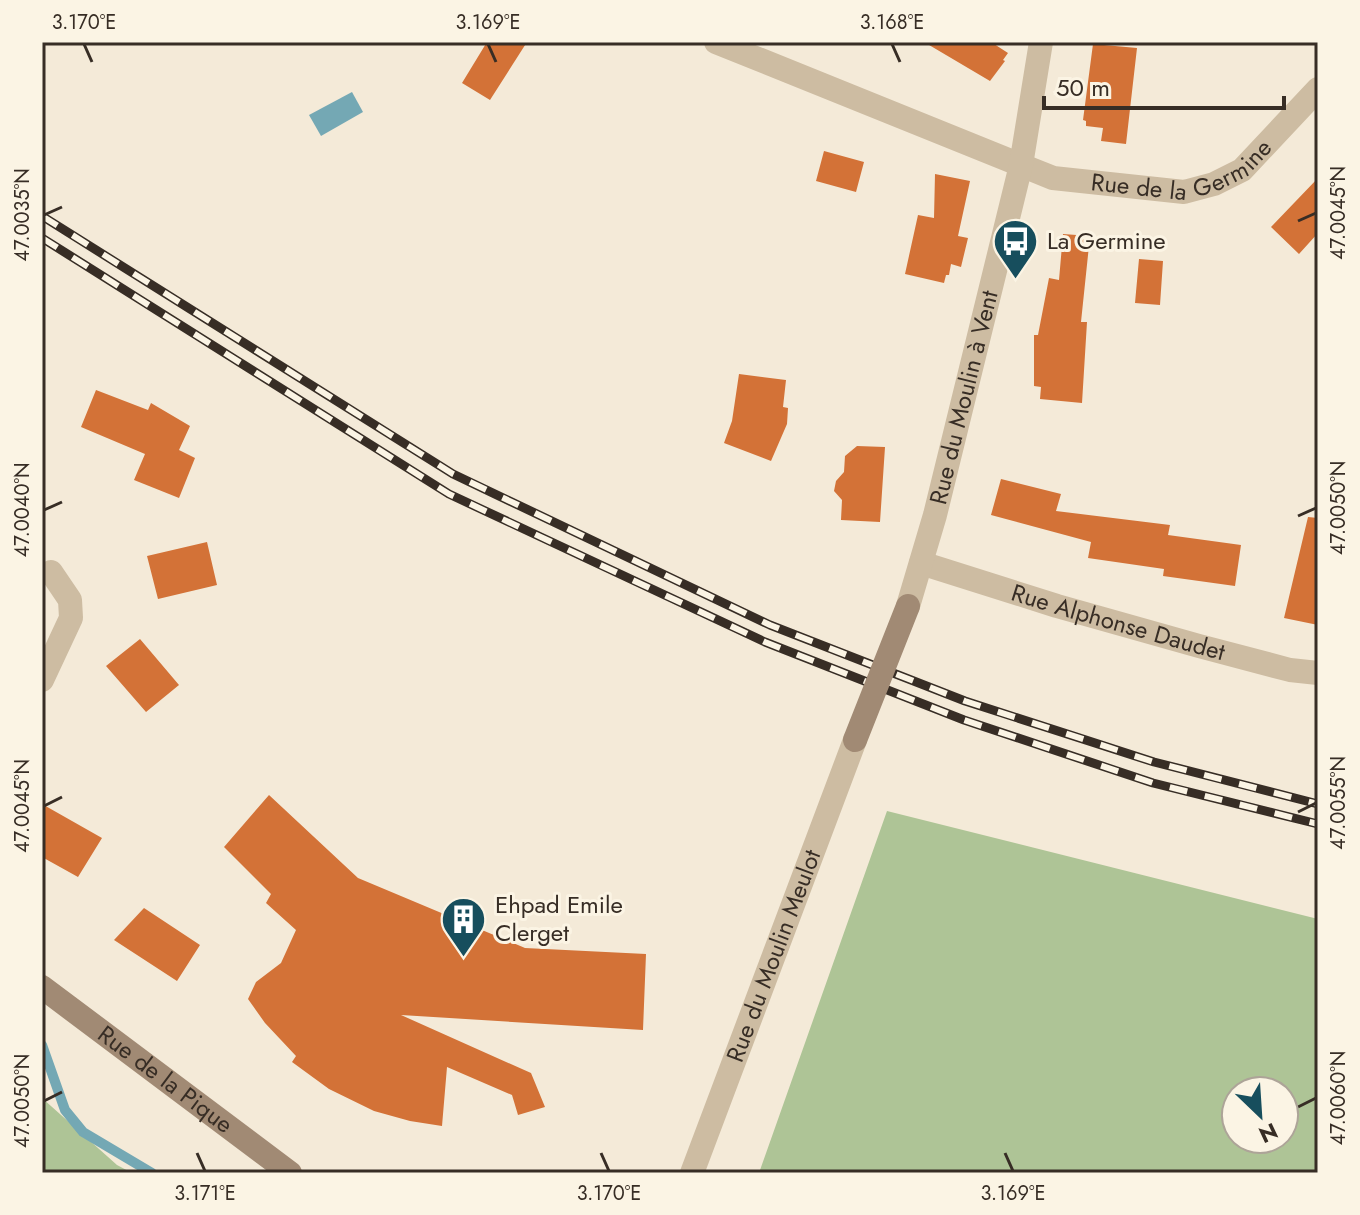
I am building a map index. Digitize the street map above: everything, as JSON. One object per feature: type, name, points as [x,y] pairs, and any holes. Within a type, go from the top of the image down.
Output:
[{"type":"street","name":"Rue de la Germine","points":[[716,42],[1053,178],[1184,192],[1228,179],[1242,170],[1318,89]]},
{"type":"street","name":"Rue du Moulin à Vent","points":[[855,740],[908,606],[935,515],[1021,165],[1041,42]]},
{"type":"street","name":"Rue Alphonse Daudet","points":[[921,563],[1199,646],[1290,670],[1318,673]]},
{"type":"street","points":[[42,680],[71,618],[70,600],[51,572]]},
{"type":"street","name":"Rue du Moulin Meulot","points":[[692,1173],[855,740]]},
{"type":"street","name":"Rue de la Pique","points":[[42,987],[290,1173]]},
{"type":"green space","points":[[887,811],[1318,919],[1318,1173],[759,1173]]},
{"type":"green space","points":[[42,1098],[117,1165],[132,1173],[42,1173]]},
{"type":"water","points":[[352,92],[363,112],[321,136],[309,115]]},
{"type":"building","points":[[487,42],[527,42],[490,100],[462,83]]},
{"type":"building","points":[[924,42],[991,42],[1008,53],[990,81]]},
{"type":"building","points":[[1093,44],[1137,48],[1126,144],[1101,141],[1103,128],[1086,126],[1083,120]]},
{"type":"building","points":[[824,151],[864,162],[856,192],[816,181]]},
{"type":"building","points":[[935,174],[970,181],[958,236],[968,238],[961,267],[951,264],[944,283],[905,274],[918,215],[934,218]]},
{"type":"building","points":[[1318,178],[1318,233],[1299,254],[1271,227]]},
{"type":"building","points":[[1063,234],[1090,236],[1081,322],[1087,322],[1082,403],[1040,399],[1041,387],[1034,386],[1034,335],[1038,335],[1049,278],[1059,280]]},
{"type":"building","points":[[1139,259],[1163,261],[1160,305],[1135,303]]},
{"type":"building","points":[[739,374],[786,380],[783,407],[788,408],[787,424],[771,461],[724,443],[732,421]]},
{"type":"building","points":[[96,390],[148,410],[151,403],[190,426],[179,450],[195,458],[179,498],[134,480],[145,454],[81,427]]},
{"type":"building","points":[[857,446],[885,447],[880,522],[841,520],[842,500],[834,491],[836,481],[844,472],[845,456]]},
{"type":"building","points":[[1001,479],[1061,494],[1056,511],[1170,525],[1168,535],[1241,545],[1235,586],[1163,576],[1164,569],[1088,558],[1091,542],[991,515]]},
{"type":"building","points":[[1308,517],[1318,518],[1318,625],[1284,618]]},
{"type":"building","points":[[207,542],[217,585],[158,599],[147,556]]},
{"type":"building","points":[[140,639],[179,685],[146,712],[106,666]]},
{"type":"building","name":"Ehpad Emile Clerget","points":[[269,795],[358,878],[525,948],[646,954],[643,1030],[401,1015],[531,1073],[545,1107],[518,1115],[512,1095],[447,1067],[442,1126],[374,1111],[329,1089],[292,1062],[296,1056],[265,1023],[248,999],[256,982],[281,963],[296,930],[266,903],[271,894],[224,847]]},
{"type":"building","points":[[42,804],[102,838],[78,877],[42,857]]},
{"type":"building","points":[[144,908],[200,945],[177,981],[114,940]]},
{"type":"waterway","points":[[42,1045],[65,1110],[83,1132],[152,1173]]},
{"type":"railway","points":[[42,216],[453,474],[770,625],[965,701],[1154,762],[1318,804]]},
{"type":"railway","points":[[42,238],[449,494],[765,642],[964,720],[1153,783],[1318,824]]},
{"type":"place","name":"La Germine","points":[[1016,280]]},
{"type":"place","name":"Ehpad Emile Clerget","points":[[464,958]]}]
